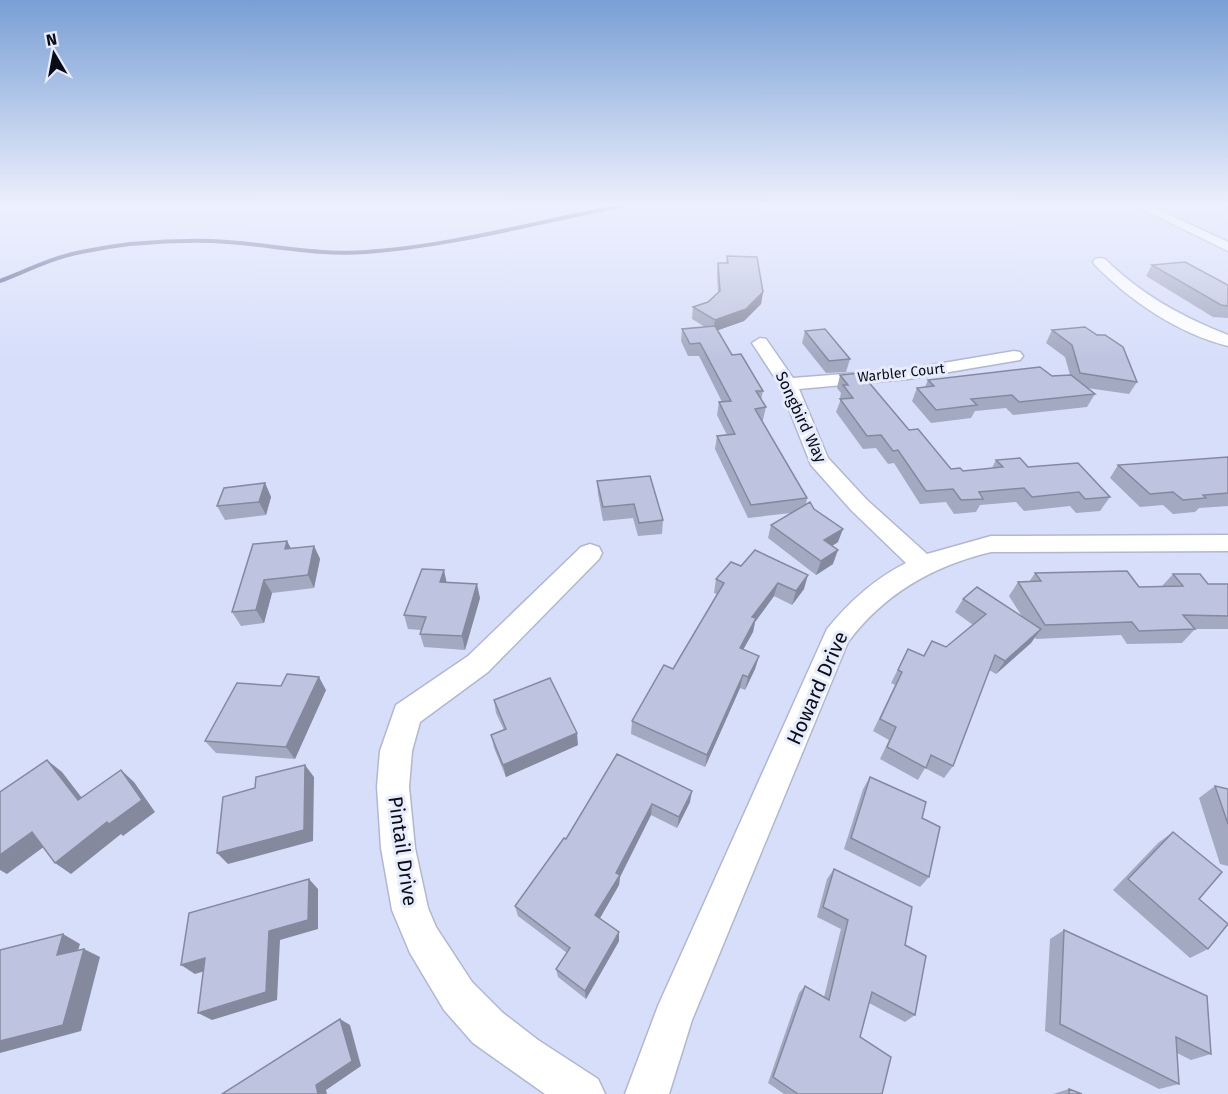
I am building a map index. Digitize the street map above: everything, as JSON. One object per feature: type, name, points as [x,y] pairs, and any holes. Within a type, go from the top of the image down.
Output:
[{"type":"street","points":[[1100,262],[1109,272],[1157,306],[1193,327],[1228,341]]},
{"type":"street","name":"Songbird Way","points":[[760,343],[788,384],[818,460],[859,505],[922,564]]},
{"type":"street","name":"Warbler Court","points":[[788,384],[916,373],[1014,356]]},
{"type":"street","name":"Howard Drive","points":[[647,1094],[672,1020],[837,637],[865,603],[922,564],[972,547],[1009,542],[1228,543]]},
{"type":"street","name":"Pintail Drive","points":[[584,1094],[523,1055],[488,1028],[458,996],[423,940],[410,910],[394,814],[396,751],[407,714],[478,664],[590,553]]},
{"type":"building","points":[[727,257],[757,257],[763,292],[746,309],[715,320],[693,307],[708,302],[720,291],[718,263],[728,263]]},
{"type":"building","points":[[1185,262],[1228,285],[1228,306],[1221,305],[1152,265]]},
{"type":"building","points":[[715,326],[732,355],[741,354],[763,391],[756,391],[766,407],[755,409],[807,498],[751,505],[717,436],[735,434],[719,402],[731,401],[700,343],[690,344],[682,329]]},
{"type":"building","points":[[1085,327],[1097,335],[1105,335],[1123,347],[1137,382],[1080,373],[1072,345],[1052,330]]},
{"type":"building","points":[[825,329],[850,359],[829,361],[805,331]]},
{"type":"building","points":[[1040,367],[1052,376],[1071,375],[1095,394],[1019,402],[1012,395],[971,399],[977,405],[936,410],[917,388],[934,386],[928,380]]},
{"type":"building","points":[[861,373],[909,430],[918,429],[951,469],[960,468],[963,471],[1003,467],[996,460],[1020,458],[1028,467],[1078,463],[1110,497],[1085,499],[1079,492],[1032,497],[1024,488],[979,492],[983,499],[961,500],[953,489],[926,491],[898,450],[893,451],[881,435],[867,436],[840,399],[853,398],[843,385],[848,385],[840,375]]},
{"type":"building","points":[[1228,457],[1228,493],[1203,495],[1206,498],[1183,500],[1173,492],[1150,494],[1118,465]]},
{"type":"building","points":[[650,476],[663,520],[639,523],[634,504],[603,507],[597,481]]},
{"type":"building","points":[[265,483],[259,502],[217,506],[224,488]]},
{"type":"building","points":[[810,502],[814,509],[843,529],[824,540],[838,550],[821,561],[771,525]]},
{"type":"building","points":[[287,541],[285,549],[314,546],[308,575],[264,580],[256,610],[232,612],[253,544]]},
{"type":"building","points":[[755,550],[808,575],[796,591],[778,583],[752,617],[756,618],[740,648],[759,656],[748,677],[743,675],[707,755],[632,721],[664,665],[673,669],[724,583],[716,579],[731,562],[741,566]]},
{"type":"building","points":[[422,569],[444,570],[440,582],[477,584],[462,636],[420,634],[426,617],[404,615]]},
{"type":"building","points":[[1127,571],[1139,587],[1183,586],[1173,574],[1200,574],[1208,584],[1228,584],[1228,616],[1183,615],[1195,629],[1139,631],[1132,622],[1045,625],[1018,582],[1041,581],[1035,573]]},
{"type":"building","points":[[977,587],[1041,629],[1005,661],[995,655],[953,766],[931,755],[926,768],[887,747],[896,727],[880,719],[902,672],[898,670],[908,649],[924,656],[932,641],[946,647],[986,614],[963,599]]},
{"type":"building","points":[[287,674],[319,677],[286,747],[205,741],[237,683],[281,686]]},
{"type":"building","points":[[550,678],[577,733],[503,765],[491,735],[506,729],[494,700]]},
{"type":"building","points":[[617,754],[692,791],[679,817],[652,804],[616,873],[620,875],[595,915],[619,932],[585,991],[556,969],[570,948],[515,906],[564,838],[566,839]]},
{"type":"building","points":[[47,760],[78,800],[121,770],[142,800],[109,824],[107,822],[55,863],[32,832],[0,855],[0,792]]},
{"type":"building","points":[[305,765],[304,830],[217,853],[223,797],[255,788],[256,777]]},
{"type":"building","points":[[870,777],[926,802],[922,818],[940,827],[929,877],[851,838]]},
{"type":"building","points":[[1215,786],[1228,789],[1228,824]]},
{"type":"building","points":[[1173,832],[1222,872],[1199,899],[1228,924],[1208,949],[1128,879]]},
{"type":"building","points":[[834,869],[912,907],[905,945],[926,956],[915,1015],[872,992],[860,1037],[891,1057],[882,1094],[798,1094],[773,1077],[805,986],[829,1000],[848,920],[823,907]]},
{"type":"building","points":[[309,879],[308,920],[269,931],[266,992],[198,1013],[205,958],[181,965],[189,913]]},
{"type":"building","points":[[1064,930],[1207,996],[1211,1054],[1176,1037],[1179,1084],[1060,1024]]},
{"type":"building","points":[[63,934],[57,955],[84,949],[63,1025],[0,1041],[0,950]]},
{"type":"building","points":[[340,1019],[352,1061],[316,1085],[318,1094],[222,1094]]},
{"type":"building","points":[[1069,1089],[1082,1094],[1069,1094]]},
{"type":"waterway","points":[[0,281],[62,257]]}]
